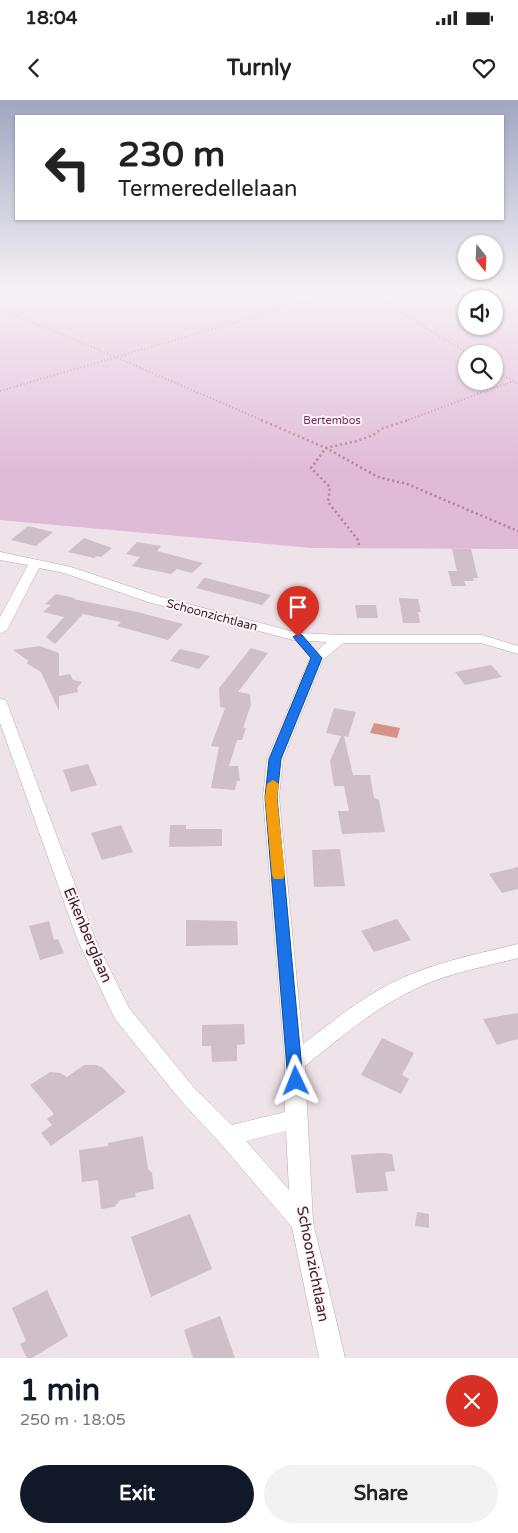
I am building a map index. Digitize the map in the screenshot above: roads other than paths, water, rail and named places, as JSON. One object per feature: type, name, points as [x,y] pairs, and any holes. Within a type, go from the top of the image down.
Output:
[{"type":"street","name":"Schoonzichtlaan","points":[[0,556],[75,573],[153,599],[298,637],[340,639],[482,639],[518,650]]},
{"type":"street","points":[[0,630],[35,563]]},
{"type":"street","points":[[298,637],[317,658],[340,639]]},
{"type":"street","name":"Schoonzichtlaan","points":[[317,658],[275,759],[271,797],[295,1062],[302,1222],[332,1358]]},
{"type":"street","name":"Eikenberglaan","points":[[0,702],[87,941],[122,1013],[189,1096],[228,1136],[302,1222]]},
{"type":"street","points":[[295,1062],[333,1032],[370,1007],[418,979],[518,952]]},
{"type":"street","points":[[228,1136],[296,1119]]},
{"type":"park label","name":"Bertembos","points":[[332,420]]}]
